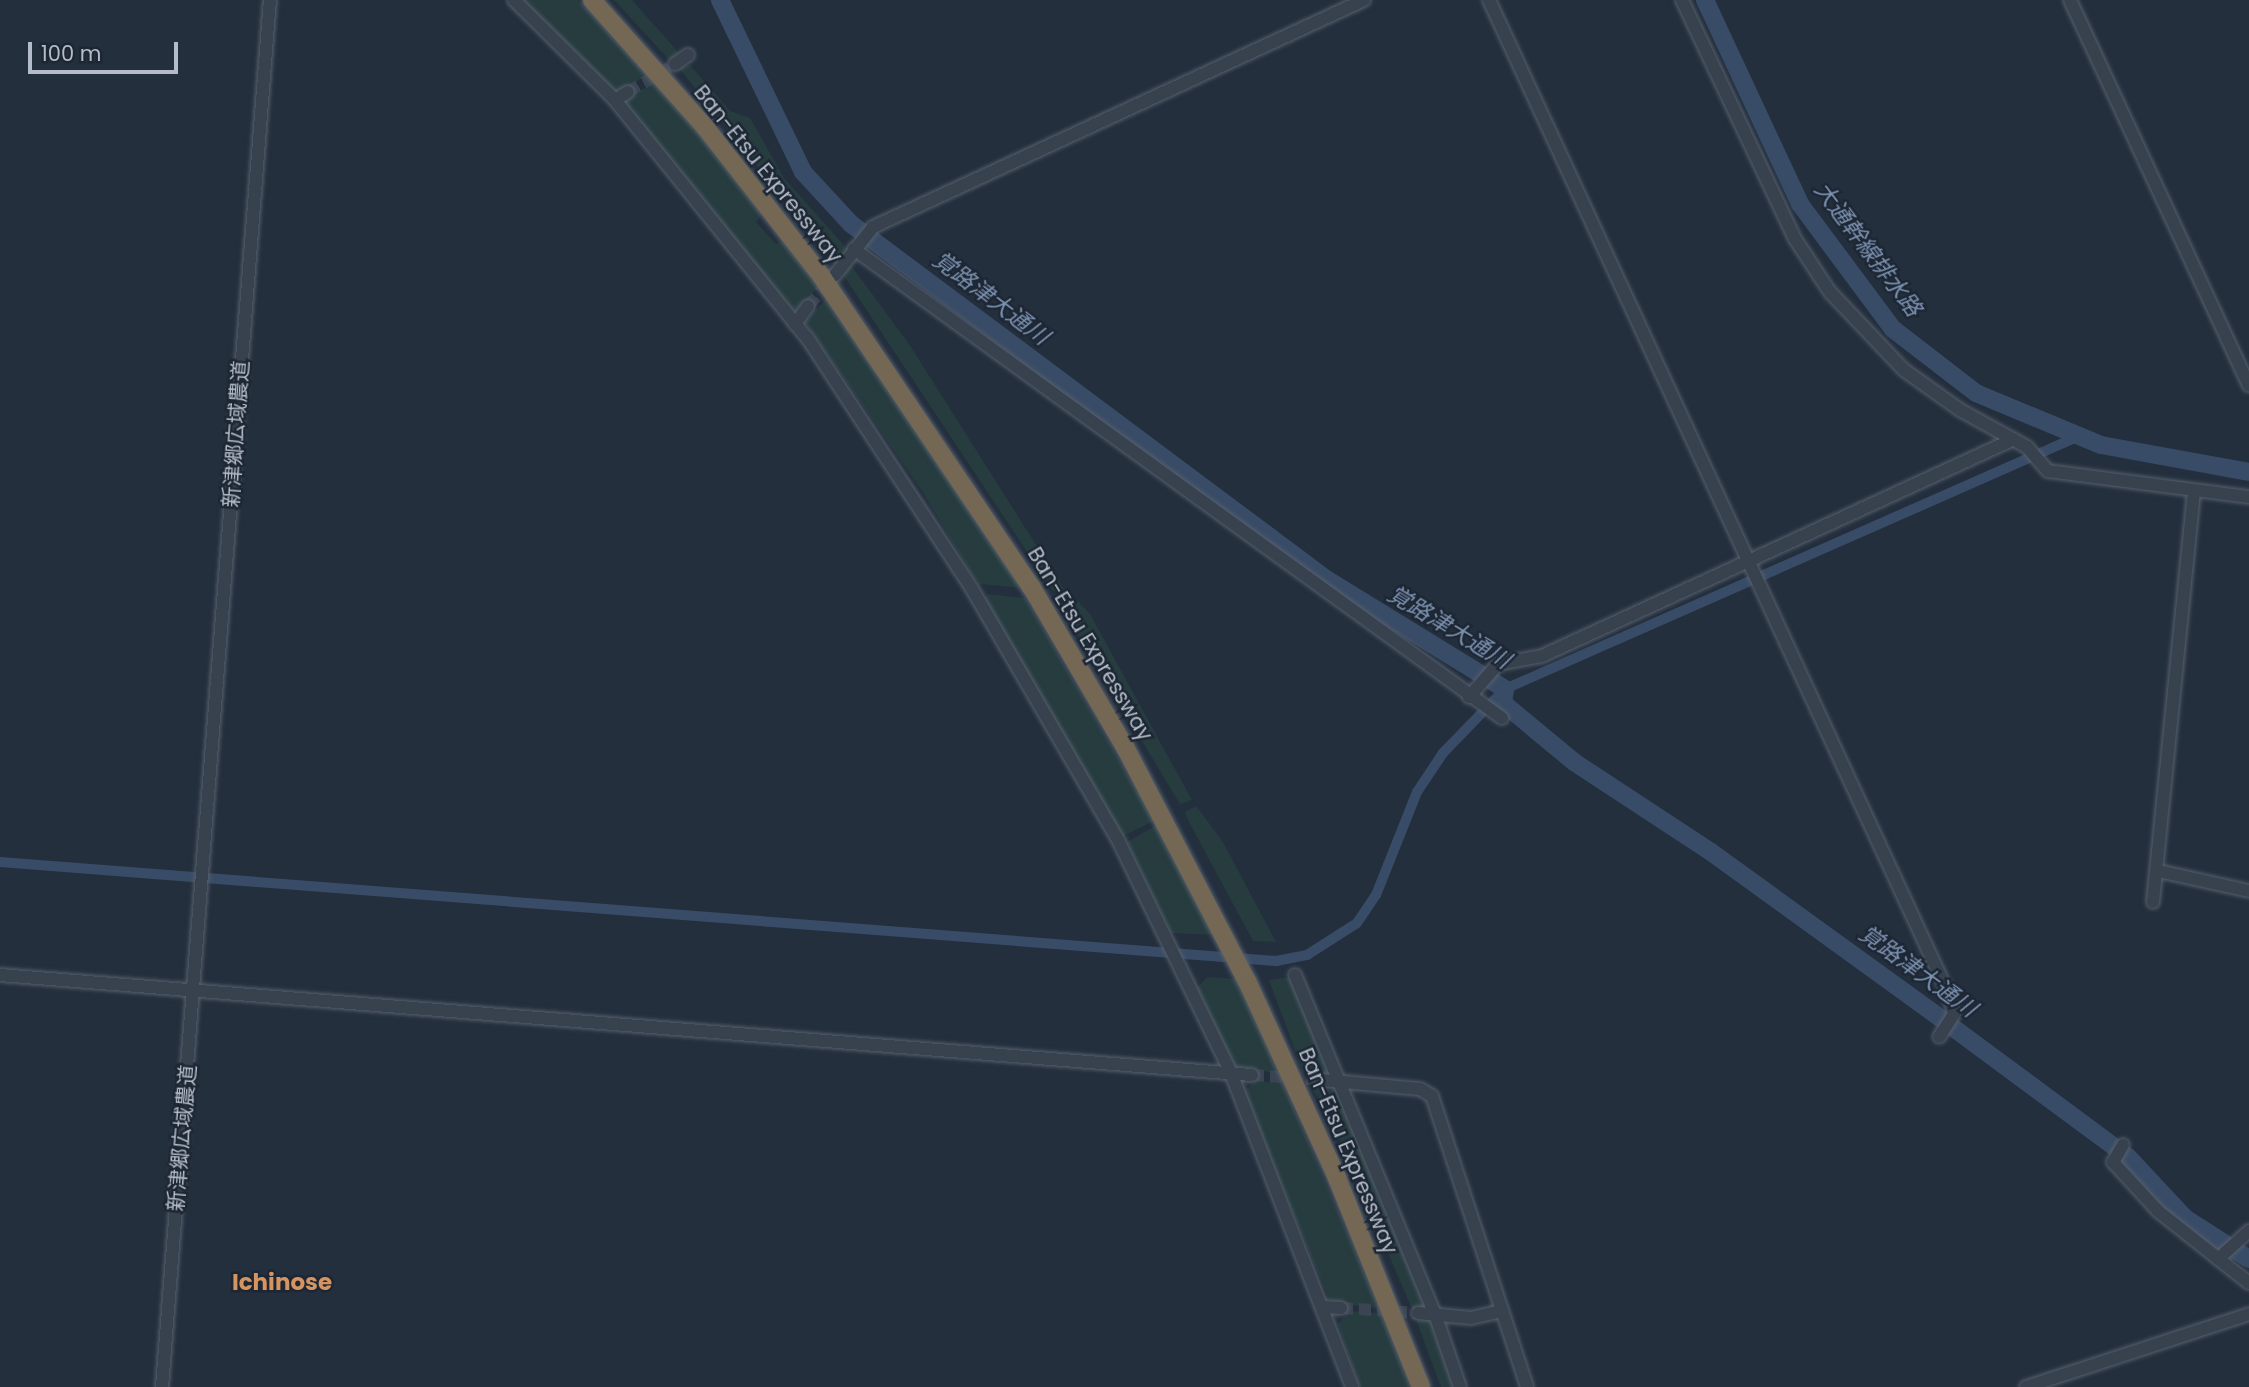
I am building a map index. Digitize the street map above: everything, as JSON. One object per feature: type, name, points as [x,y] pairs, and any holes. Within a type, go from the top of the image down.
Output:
[{"type":"highway","name":"Ban-Etsu Expressway","points":[[592,0],[757,191],[944,451],[1098,699],[1247,981],[1342,1190],[1421,1387]]},
{"type":"street","name":"新津郷広域農道","points":[[162,1387],[270,0]]},
{"type":"street","points":[[514,0],[615,100],[795,324],[914,493],[1119,842],[1231,1073],[1352,1387]]},
{"type":"street","points":[[835,275],[871,230],[1364,0]]},
{"type":"street","points":[[1489,0],[1948,993],[1952,1017],[1941,1034]]},
{"type":"street","points":[[1682,0],[1795,239],[1830,292],[1904,370],[1960,410],[2027,447],[2044,466],[2060,473],[2249,497]]},
{"type":"street","points":[[2070,0],[2249,386]]},
{"type":"street","points":[[675,64],[688,55]]},
{"type":"street","points":[[615,100],[628,92]]},
{"type":"street","points":[[856,247],[1502,718]]},
{"type":"street","points":[[795,324],[808,306]]},
{"type":"street","points":[[1474,697],[1494,668],[1542,656],[1748,564],[2014,439]]},
{"type":"street","points":[[2153,902],[2194,491]]},
{"type":"street","points":[[2158,871],[2249,891]]},
{"type":"street","points":[[0,975],[1252,1075]]},
{"type":"street","points":[[1295,975],[1342,1082],[1436,1314],[1460,1387]]},
{"type":"street","points":[[1321,1080],[1420,1089],[1432,1096],[1527,1387]]},
{"type":"street","points":[[2123,1145],[2115,1159],[2158,1211],[2220,1257],[2249,1283]]},
{"type":"street","points":[[2220,1257],[2249,1231]]},
{"type":"street","points":[[1323,1307],[1341,1308]]},
{"type":"street","points":[[1418,1313],[1471,1318],[1502,1311]]},
{"type":"street","points":[[2026,1387],[2249,1314]]},
{"type":"green space","points":[[522,0],[578,0],[647,75],[615,94]]},
{"type":"green space","points":[[614,0],[632,0],[681,55],[671,62]]},
{"type":"green space","points":[[690,65],[730,111],[750,118],[784,178],[848,250],[836,266],[679,68]]},
{"type":"green space","points":[[655,81],[764,211],[756,222],[776,244],[785,240],[820,285],[797,309],[790,308],[623,102]]},
{"type":"green space","points":[[850,264],[909,344],[1064,589],[1053,591],[842,273]]},
{"type":"green space","points":[[829,296],[1022,588],[980,584],[972,575],[924,494],[805,322]]},
{"type":"green space","points":[[987,594],[1025,598],[1154,821],[1121,837],[985,602]]},
{"type":"green space","points":[[1058,602],[1079,602],[1090,614],[1192,800],[1180,804]]},
{"type":"green space","points":[[1196,806],[1223,842],[1276,942],[1253,941],[1189,822],[1185,812]]},
{"type":"green space","points":[[1160,823],[1217,935],[1171,933],[1127,842]]},
{"type":"green space","points":[[1207,977],[1237,979],[1278,1073],[1232,1067],[1197,988]]},
{"type":"green space","points":[[1292,977],[1333,1074],[1303,1072],[1269,980]]},
{"type":"green space","points":[[1255,1081],[1283,1083],[1379,1308],[1331,1303],[1243,1093]]},
{"type":"green space","points":[[1309,1086],[1338,1092],[1432,1312],[1412,1309],[1325,1106]]},
{"type":"green space","points":[[1349,1311],[1381,1313],[1410,1387],[1360,1387],[1338,1324]]},
{"type":"green space","points":[[1415,1317],[1435,1318],[1458,1387],[1441,1387]]},
{"type":"waterway","name":"覚路津大通川","points":[[720,0],[803,172],[851,224],[1326,579],[1505,689],[1503,703],[1574,762],[1711,852],[1932,1012],[2128,1157],[2185,1218],[2249,1259]]},
{"type":"waterway","name":"大通幹線排水路","points":[[1705,0],[1800,204],[1893,329],[1976,393],[2101,445],[2249,472]]},
{"type":"waterway","points":[[0,862],[1276,961],[1307,955],[1357,923],[1376,895],[1417,792],[1443,753],[1505,689],[2079,436]]},
{"type":"tunnel","points":[[628,92],[675,64]]},
{"type":"tunnel","points":[[808,306],[830,281]]},
{"type":"tunnel","points":[[1252,1075],[1321,1080]]},
{"type":"tunnel","points":[[1341,1308],[1418,1313]]},
{"type":"district","name":"Ichinose","points":[[282,1282]]}]
